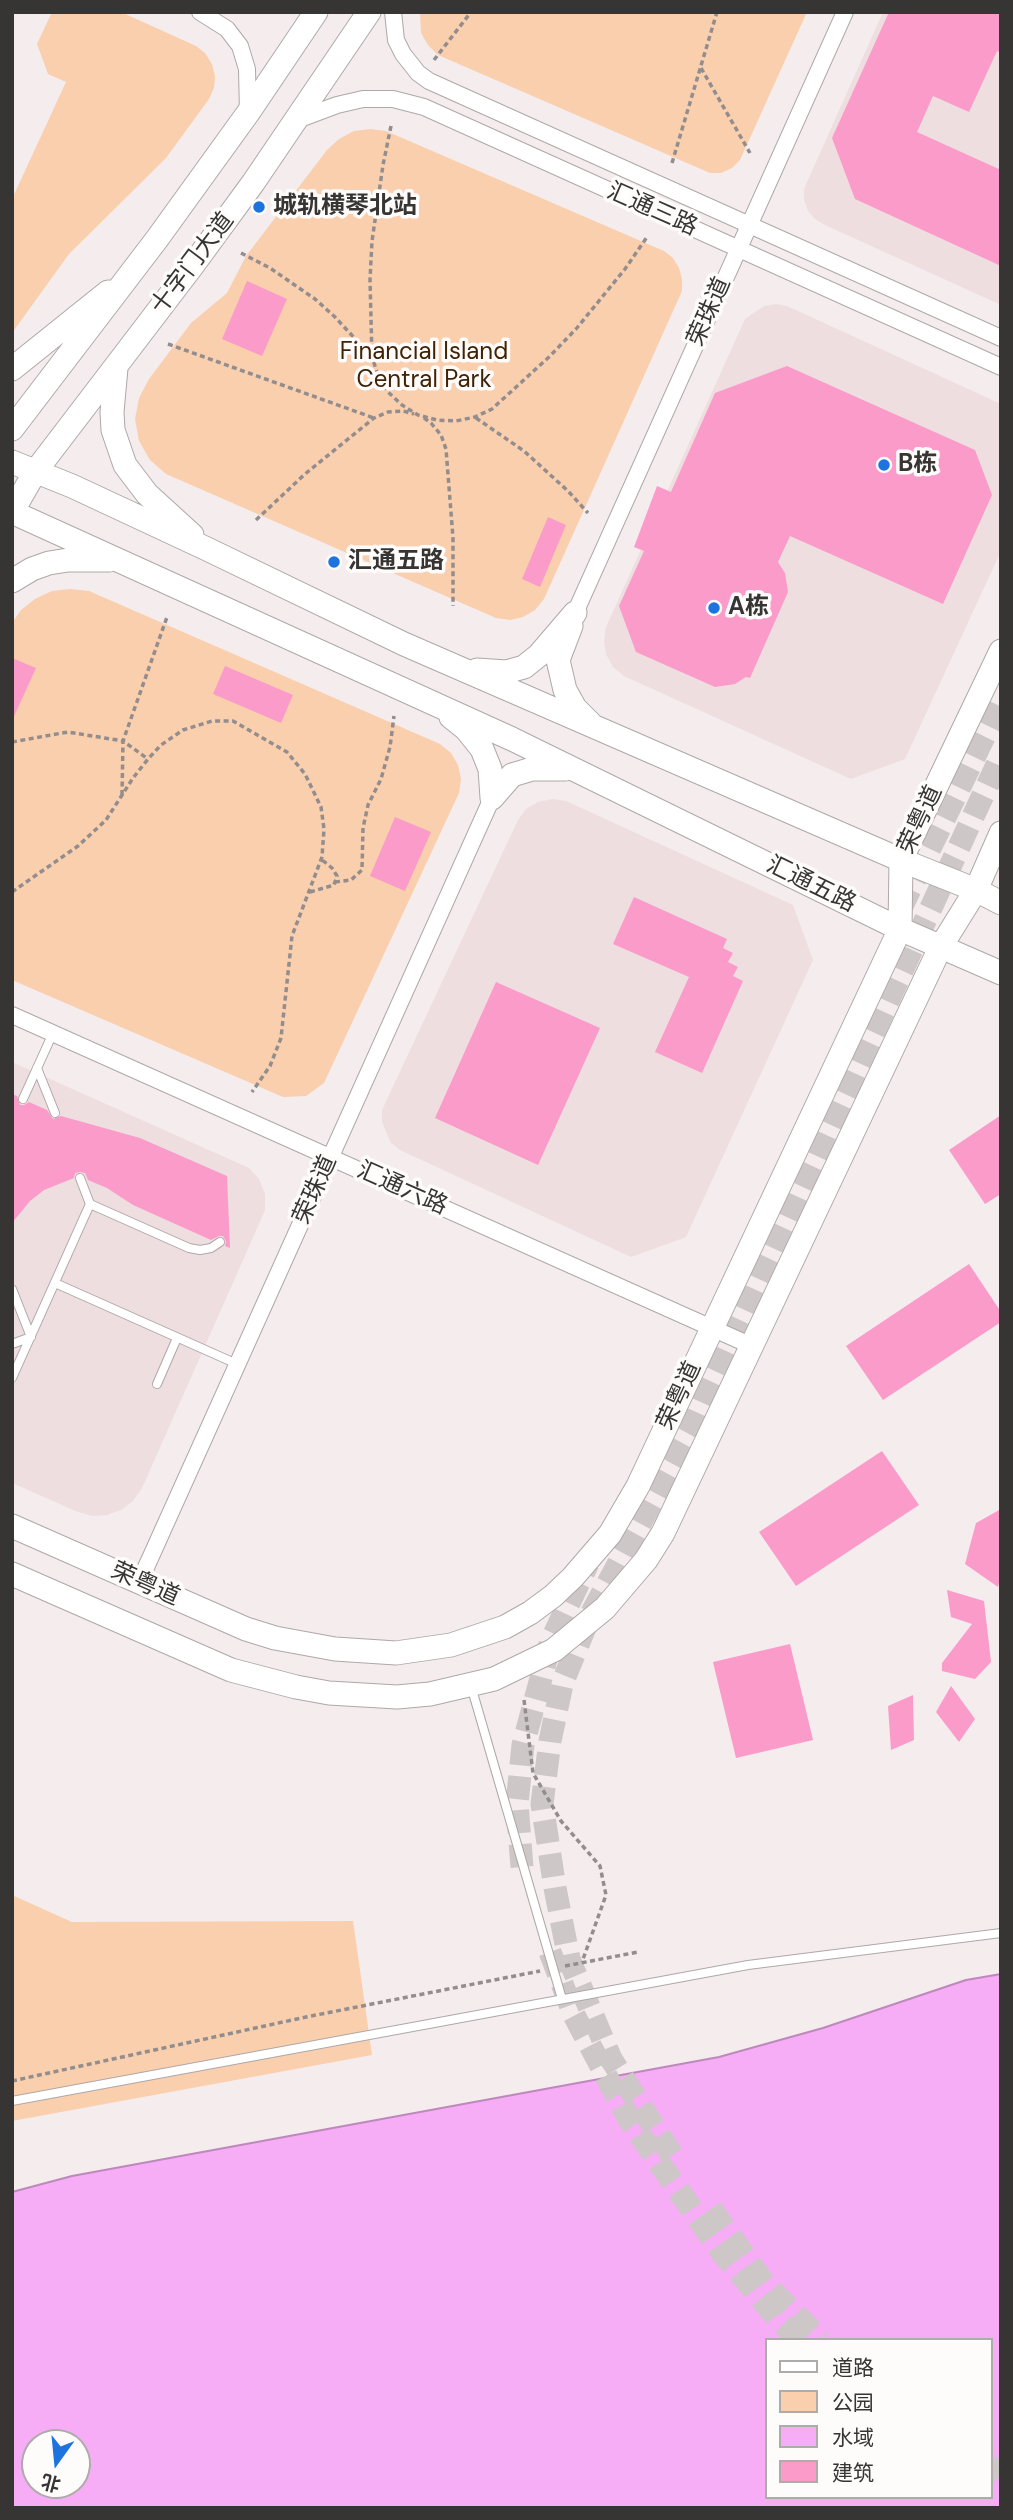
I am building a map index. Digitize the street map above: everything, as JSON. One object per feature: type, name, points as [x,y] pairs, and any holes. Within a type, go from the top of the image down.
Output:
[{"type":"street","points":[[200,12],[227,29],[240,46],[247,69],[248,113]]},
{"type":"street","name":"十字门大道","points":[[12,429],[135,270],[248,113],[316,12]]},
{"type":"street","name":"十字门大道","points":[[12,512],[35,471],[193,265],[297,120],[369,12]]},
{"type":"street","name":"汇通三路","points":[[393,12],[396,40],[403,54],[418,73],[429,81],[1001,338]]},
{"type":"street","name":"荣珠道","points":[[575,613],[845,12]]},
{"type":"street","name":"汇通三路","points":[[297,120],[350,101],[377,98],[408,102],[1001,367]]},
{"type":"street","points":[[12,369],[135,270]]},
{"type":"street","points":[[116,368],[111,412],[113,430],[125,465],[147,494],[207,549]]},
{"type":"street","points":[[12,462],[207,549],[404,644],[1001,903]]},
{"type":"street","name":"汇通五路","points":[[12,512],[435,704],[900,929],[1001,974]]},
{"type":"street","points":[[12,582],[32,569],[49,563],[118,559]]},
{"type":"street","points":[[462,668],[506,672],[524,667],[539,655],[575,613]]},
{"type":"street","points":[[575,613],[558,660],[565,690],[575,708],[593,727]]},
{"type":"street","name":"荣粤道","points":[[12,1526],[246,1629],[275,1638],[335,1649],[396,1653],[452,1645],[505,1627],[530,1613],[553,1595],[573,1577],[610,1534],[638,1486],[900,929],[901,860],[1001,651]]},
{"type":"street","points":[[435,704],[466,729],[482,749],[490,769],[492,798]]},
{"type":"street","points":[[492,798],[512,775],[532,769],[556,767],[575,770]]},
{"type":"street","name":"荣珠道","points":[[139,1583],[492,798]]},
{"type":"street","name":"荣粤道","points":[[12,1574],[194,1656],[264,1680],[329,1693],[397,1697],[430,1694],[471,1685],[524,1666],[554,1650],[589,1622],[626,1585],[646,1560],[677,1506],[940,948],[976,890],[1001,833]]},
{"type":"street","name":"汇通六路","points":[[12,1015],[752,1346]]},
{"type":"lane","points":[[23,1099],[53,1033]]},
{"type":"lane","points":[[37,1068],[55,1114]]},
{"type":"lane","points":[[12,1378],[90,1204],[80,1178]]},
{"type":"lane","points":[[90,1204],[189,1248],[211,1248],[220,1242]]},
{"type":"lane","points":[[55,1283],[237,1364]]},
{"type":"lane","points":[[12,1289],[31,1337]]},
{"type":"lane","points":[[12,1344],[31,1337]]},
{"type":"lane","points":[[157,1384],[177,1338]]},
{"type":"lane","points":[[471,1685],[562,1999]]},
{"type":"lane","points":[[12,2101],[748,1965],[1001,1933]]},
{"type":"path","points":[[434,60],[471,12]]},
{"type":"path","points":[[672,163],[717,12]]},
{"type":"path","points":[[701,68],[750,153]]},
{"type":"path","points":[[391,126],[372,242],[372,357],[388,392],[402,405],[431,423],[441,435],[446,449],[453,538],[453,606]]},
{"type":"path","points":[[256,520],[314,467],[374,418],[388,412],[403,411],[437,420],[456,421],[475,417],[492,409],[549,357],[601,300],[646,237]]},
{"type":"path","points":[[241,253],[270,268],[315,299],[372,357]]},
{"type":"path","points":[[168,344],[374,418]]},
{"type":"path","points":[[475,417],[531,458],[589,513]]},
{"type":"path","points":[[122,799],[123,741],[167,617]]},
{"type":"path","points":[[335,882],[351,880],[362,870],[363,828],[368,805],[381,779],[390,747],[394,716]]},
{"type":"path","points":[[12,892],[78,846],[106,820],[148,759],[161,745],[183,730],[212,721],[233,721],[287,752],[305,774],[321,807],[324,829],[321,859],[292,936],[281,1038],[270,1066],[252,1092]]},
{"type":"path","points":[[12,742],[68,732],[123,741],[148,759]]},
{"type":"path","points":[[310,892],[334,885],[337,876],[321,859]]},
{"type":"path","points":[[524,1700],[533,1773],[561,1821],[600,1866],[606,1895],[582,1962]]},
{"type":"path","points":[[556,1968],[638,1952]]},
{"type":"path","points":[[12,2081],[306,2017],[542,1970]]},
{"type":"shaded area","points":[[883,12],[1001,12],[1001,305],[825,225],[808,211],[804,189]]},
{"type":"shaded area","points":[[764,306],[787,306],[1001,404],[1001,551],[905,759],[851,779],[624,676],[613,667],[606,654],[606,627],[745,319]]},
{"type":"shaded area","points":[[552,799],[566,801],[793,905],[813,960],[686,1237],[631,1257],[400,1150],[391,1143],[382,1122],[382,1110],[518,820],[526,809],[538,802]]},
{"type":"shaded area","points":[[12,1062],[249,1168],[259,1179],[265,1194],[265,1210],[142,1488],[133,1501],[121,1510],[107,1515],[93,1516],[78,1512],[12,1483]]},
{"type":"green space","points":[[52,12],[121,12],[196,46],[212,64],[214,88],[166,158],[69,254],[12,333],[12,199],[66,82],[48,74],[37,44]]},
{"type":"green space","points":[[420,12],[807,12],[740,160],[721,173],[710,173],[438,55],[421,33]]},
{"type":"green space","name":"Financial Island Central Park","points":[[354,131],[386,131],[664,251],[673,258],[679,268],[682,291],[544,599],[535,610],[523,617],[510,620],[496,618],[166,474],[150,460],[139,441],[135,419],[139,398],[149,379],[191,323],[227,293],[246,256],[327,150]]},
{"type":"green space","points":[[52,591],[89,591],[440,744],[451,753],[458,765],[461,779],[459,793],[324,1083],[306,1096],[283,1097],[12,980],[12,623],[21,610],[35,599]]},
{"type":"green space","points":[[12,1895],[72,1922],[353,1921],[372,2055],[12,2121]]},
{"type":"water","points":[[1001,1974],[1001,2508],[12,2508],[12,2192],[72,2176],[719,2057],[823,2028],[966,1980]]},
{"type":"building","points":[[889,12],[1001,12],[1001,53],[997,51],[969,112],[933,96],[917,132],[1001,170],[1001,266],[855,199],[832,138]]},
{"type":"building","points":[[247,281],[287,299],[262,356],[222,339]]},
{"type":"building","points":[[787,366],[975,450],[992,495],[943,604],[790,536],[778,562],[785,573],[788,592],[750,678],[715,687],[636,652],[619,606],[644,551],[634,547],[657,486],[671,492],[715,393]]},
{"type":"building","points":[[548,517],[566,525],[540,587],[522,579]]},
{"type":"building","points":[[12,658],[36,668],[12,721]]},
{"type":"building","points":[[225,666],[293,695],[281,723],[213,694]]},
{"type":"building","points":[[395,817],[431,832],[405,891],[370,876]]},
{"type":"building","points":[[634,897],[727,939],[723,948],[733,953],[728,962],[738,967],[733,976],[743,981],[702,1073],[655,1052],[689,977],[613,944]]},
{"type":"building","points":[[496,982],[600,1028],[538,1165],[435,1118]]},
{"type":"building","points":[[12,1094],[17,1096],[20,1105],[29,1102],[47,1110],[53,1119],[61,1116],[140,1138],[227,1176],[230,1248],[225,1246],[223,1236],[211,1240],[133,1205],[107,1188],[88,1180],[85,1173],[80,1172],[75,1173],[74,1178],[44,1190],[30,1201],[12,1223]]},
{"type":"building","points":[[1001,1115],[1001,1194],[985,1204],[949,1150]]},
{"type":"building","points":[[969,1264],[1001,1312],[1001,1322],[883,1400],[846,1346]]},
{"type":"building","points":[[882,1451],[919,1505],[796,1586],[759,1532]]},
{"type":"building","points":[[1001,1509],[1001,1575],[998,1587],[965,1564],[976,1523]]},
{"type":"building","points":[[947,1590],[984,1601],[991,1662],[975,1679],[942,1671],[942,1663],[972,1624],[951,1617]]},
{"type":"building","points":[[790,1644],[813,1740],[736,1758],[713,1662]]},
{"type":"building","points":[[951,1686],[975,1719],[959,1742],[936,1712]]},
{"type":"building","points":[[913,1695],[914,1740],[891,1750],[888,1706]]},
{"type":"tunnel","points":[[900,910],[1001,702]]},
{"type":"tunnel","points":[[672,2155],[611,2059],[569,1959],[542,1804],[550,1741],[562,1684],[589,1618],[689,1433],[1001,756]]},
{"type":"tunnel","points":[[522,1867],[517,1804],[523,1745],[551,1641],[588,1563]]},
{"type":"tunnel","points":[[550,1952],[574,2015],[630,2121],[721,2251],[779,2320],[798,2338]]},
{"type":"tunnel","points":[[711,2209],[764,2283],[819,2338]]},
{"type":"tunnel","points":[[992,2467],[1001,2473]]},
{"type":"place","name":"城轨横琴北站","points":[[259,207]]},
{"type":"place","name":"B栋","points":[[884,465]]},
{"type":"place","name":"汇通五路","points":[[334,562]]},
{"type":"place","name":"A栋","points":[[714,608]]}]
